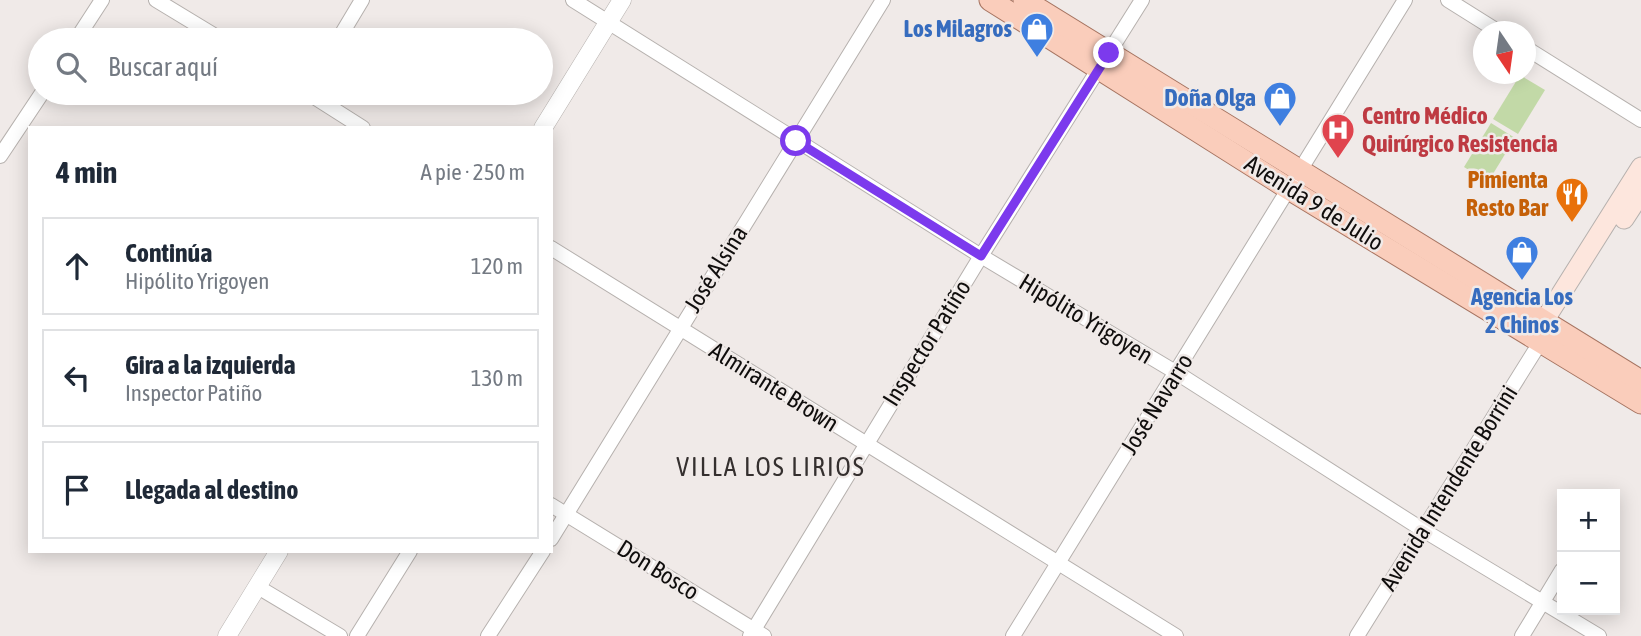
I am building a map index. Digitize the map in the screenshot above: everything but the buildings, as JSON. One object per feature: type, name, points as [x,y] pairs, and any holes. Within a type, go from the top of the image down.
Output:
[{"type":"main road","name":"Avenida 9 de Julio","points":[[990,0],[1105,61],[1293,180],[1547,330],[1641,381]]},
{"type":"main road","name":"Avenida 9 de Julio","points":[[1024,0],[1105,61]]},
{"type":"main road","points":[[1547,330],[1641,167]]},
{"type":"main road","points":[[1547,330],[1641,193]]},
{"type":"main road","name":"Avenida 9 de Julio","points":[[1547,330],[1641,403]]},
{"type":"street","points":[[84,28],[102,0]]},
{"type":"street","points":[[156,0],[202,28]]},
{"type":"street","points":[[345,28],[362,0]]},
{"type":"street","name":"Hipólito Yrigoyen","points":[[573,0],[981,256],[1177,373],[1423,530],[1599,636]]},
{"type":"street","points":[[544,126],[622,0]]},
{"type":"street","name":"José Alsina","points":[[553,536],[678,328],[883,0]]},
{"type":"street","name":"Inspector Patiño","points":[[756,634],[865,444],[1142,0]]},
{"type":"street","name":"José Navarro","points":[[1013,636],[1405,0]]},
{"type":"street","points":[[1448,0],[1481,21]]},
{"type":"street","points":[[1536,55],[1641,120]]},
{"type":"street","points":[[0,156],[33,105]]},
{"type":"street","points":[[327,105],[360,126]]},
{"type":"street","name":"Almirante Brown","points":[[553,249],[1176,636]]},
{"type":"street","name":"Avenida Intendente Borrini","points":[[1357,636],[1547,330]]},
{"type":"street","name":"Don Bosco","points":[[553,506],[756,634]]},
{"type":"street","points":[[227,636],[278,553]]},
{"type":"street","points":[[357,636],[409,553]]},
{"type":"street","points":[[488,636],[542,553]]},
{"type":"street","points":[[1522,636],[1557,578]]},
{"type":"street","points":[[258,587],[340,636]]},
{"type":"green space","points":[[1514,84],[1535,84],[1545,90],[1518,134],[1493,119]]},
{"type":"green space","points":[[1491,123],[1515,138],[1488,182],[1464,167]]},
{"type":"place","name":"Los Milagros","points":[[1037,59]]},
{"type":"place","name":"Doña Olga","points":[[1280,128]]},
{"type":"place","name":"Centro Médico Quirúrgico Resistencia","points":[[1338,160]]},
{"type":"place","name":"Pimienta Resto Bar","points":[[1572,224]]},
{"type":"place","name":"Agencia Los 2 Chinos","points":[[1522,282]]},
{"type":"district","name":"VILLA LOS LIRIOS","points":[[771,467]]},
{"type":"route","points":[[796,141],[981,256],[1109,53]]}]
